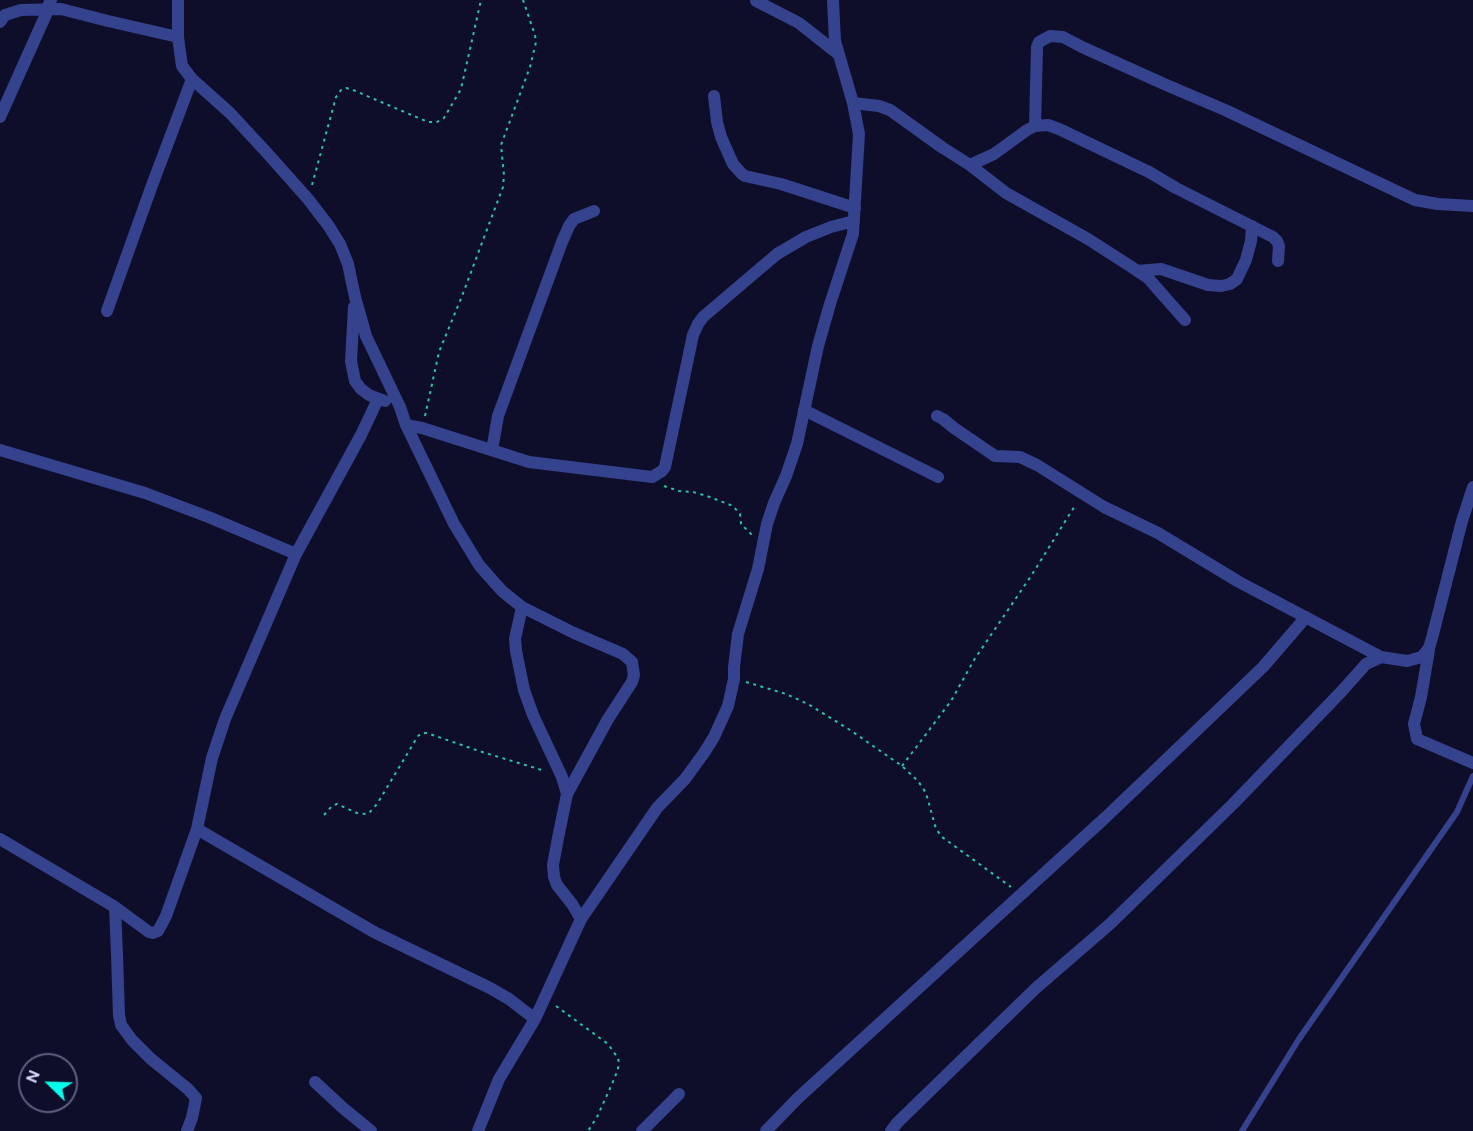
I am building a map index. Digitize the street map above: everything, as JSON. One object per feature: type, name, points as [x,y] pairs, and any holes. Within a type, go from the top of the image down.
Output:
[{"type":"street","points":[[178,0],[178,36],[182,66],[192,79],[230,113],[308,199],[340,244],[348,264],[366,336],[454,525],[479,565],[502,591],[522,607],[623,654],[632,662],[634,668],[632,682],[608,719],[567,794],[553,865],[554,877],[557,885],[581,919]]},
{"type":"street","points":[[756,0],[799,23],[837,53]]},
{"type":"street","points":[[478,1131],[499,1078],[546,998],[581,919],[657,808],[685,779],[704,753],[722,722],[728,706],[734,679],[738,634],[759,569],[770,514],[797,444],[818,346],[853,234],[859,134],[853,103],[837,53],[833,0]]},
{"type":"street","points":[[0,22],[4,15],[50,5],[108,21],[178,36]]},
{"type":"street","points":[[0,117],[50,5]]},
{"type":"street","points":[[1035,126],[1036,47],[1039,42],[1050,36],[1063,37],[1329,158],[1415,200],[1473,206]]},
{"type":"street","points":[[107,311],[192,79]]},
{"type":"street","points":[[714,96],[721,137],[734,164],[742,174],[781,184],[855,215]]},
{"type":"street","points":[[853,103],[879,106],[890,110],[970,165],[1006,193],[1088,239],[1148,278],[1185,320]]},
{"type":"street","points":[[970,165],[994,154],[1027,130],[1035,126],[1048,125],[1149,172],[1252,226],[1277,241],[1278,261]]},
{"type":"street","points":[[492,450],[498,416],[569,226],[574,219],[594,212]]},
{"type":"street","points":[[406,425],[529,462],[652,477],[662,471],[665,466],[693,335],[703,317],[777,254],[855,215]]},
{"type":"street","points":[[1137,271],[1161,269],[1208,285],[1230,284],[1237,279],[1246,260],[1252,226]]},
{"type":"street","points":[[355,297],[351,361],[355,381],[369,395],[400,407]]},
{"type":"street","points":[[0,839],[115,907],[149,932],[158,931],[166,916],[196,829],[212,758],[225,718],[296,554],[361,435],[378,399]]},
{"type":"street","points":[[804,410],[938,477]]},
{"type":"street","points":[[937,416],[995,456],[1020,457],[1029,460],[1104,507],[1158,533],[1239,582],[1381,657],[1412,661],[1422,657],[1429,648]]},
{"type":"street","points":[[0,450],[145,493],[296,554]]},
{"type":"street","points":[[1473,487],[1429,648],[1414,724],[1417,739],[1473,763]]},
{"type":"street","points":[[522,607],[515,639],[524,690],[562,777],[567,794]]},
{"type":"street","points":[[766,1131],[1106,817],[1263,667],[1306,617]]},
{"type":"street","points":[[891,1131],[1036,988],[1110,924],[1233,804],[1366,664],[1381,657]]},
{"type":"street","points":[[196,829],[374,932],[490,988],[535,1019]]},
{"type":"street","points":[[115,907],[121,1025],[144,1053],[196,1098],[187,1131]]},
{"type":"street","points":[[315,1082],[371,1131]]},
{"type":"street","points":[[642,1131],[679,1094]]},
{"type":"lane","points":[[1242,1131],[1299,1039],[1457,812],[1473,776]]},
{"type":"path","points":[[308,199],[328,122],[336,96],[341,90],[346,88],[352,90],[428,122],[437,122],[444,118],[461,89],[481,0]]},
{"type":"path","points":[[422,428],[439,352],[501,196],[504,175],[501,145],[530,66],[536,42],[523,0]]},
{"type":"path","points":[[652,477],[666,487],[707,496],[733,506],[740,514],[741,524],[762,546]]},
{"type":"path","points":[[902,766],[951,701],[974,660],[1031,576],[1082,494]]},
{"type":"path","points":[[734,679],[769,688],[808,704],[902,766],[918,780],[926,793],[936,829],[942,837],[1021,895]]},
{"type":"path","points":[[324,815],[337,804],[357,813],[369,813],[422,733],[562,777]]},
{"type":"path","points":[[546,998],[608,1044],[618,1058],[619,1064],[614,1078],[597,1117],[588,1131]]}]
